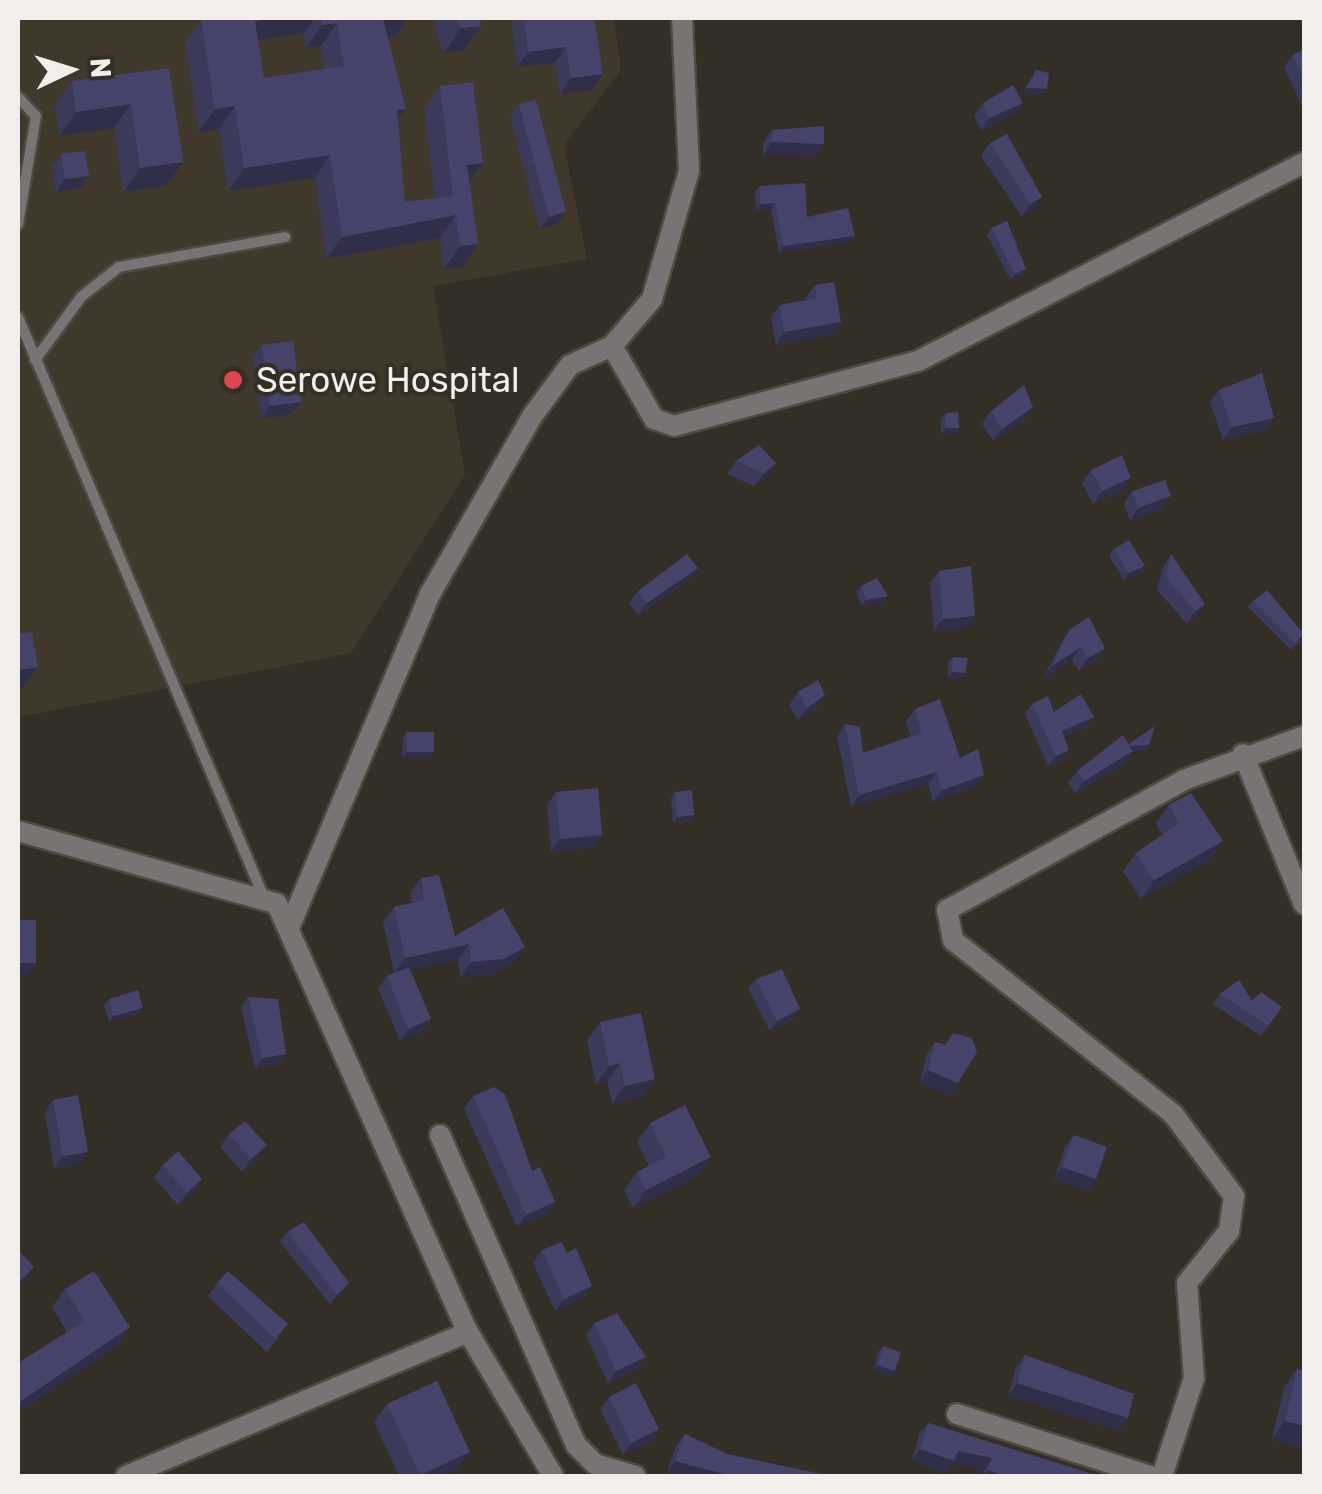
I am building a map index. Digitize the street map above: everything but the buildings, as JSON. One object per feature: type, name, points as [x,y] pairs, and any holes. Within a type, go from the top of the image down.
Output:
[{"type":"street","points":[[289,928],[430,594],[558,379],[612,346],[652,299],[689,172],[682,18]]},
{"type":"street","points":[[612,346],[654,419],[674,426],[931,356],[1304,163]]},
{"type":"street","points":[[1162,1476],[1194,1378],[1187,1283],[1229,1231],[1234,1196],[1173,1114],[953,940],[945,924],[947,910],[1072,837],[1243,754],[1304,736]]},
{"type":"street","points":[[1243,754],[1304,904]]},
{"type":"street","points":[[18,830],[264,894],[289,928],[468,1332],[553,1476]]},
{"type":"street","points":[[440,1136],[576,1445],[594,1464],[635,1476]]},
{"type":"street","points":[[126,1476],[468,1332]]},
{"type":"street","points":[[957,1414],[1150,1476]]},
{"type":"lane","points":[[18,98],[36,110],[18,225]]},
{"type":"lane","points":[[35,360],[82,296],[119,267],[286,236]]},
{"type":"lane","points":[[18,317],[264,894]]},
{"type":"shaded area","name":"Serowe Hospital","points":[[18,18],[614,18],[621,70],[564,145],[587,259],[433,286],[465,475],[351,653],[18,717]]},
{"type":"place","name":"Serowe Hospital","points":[[233,380]]}]
